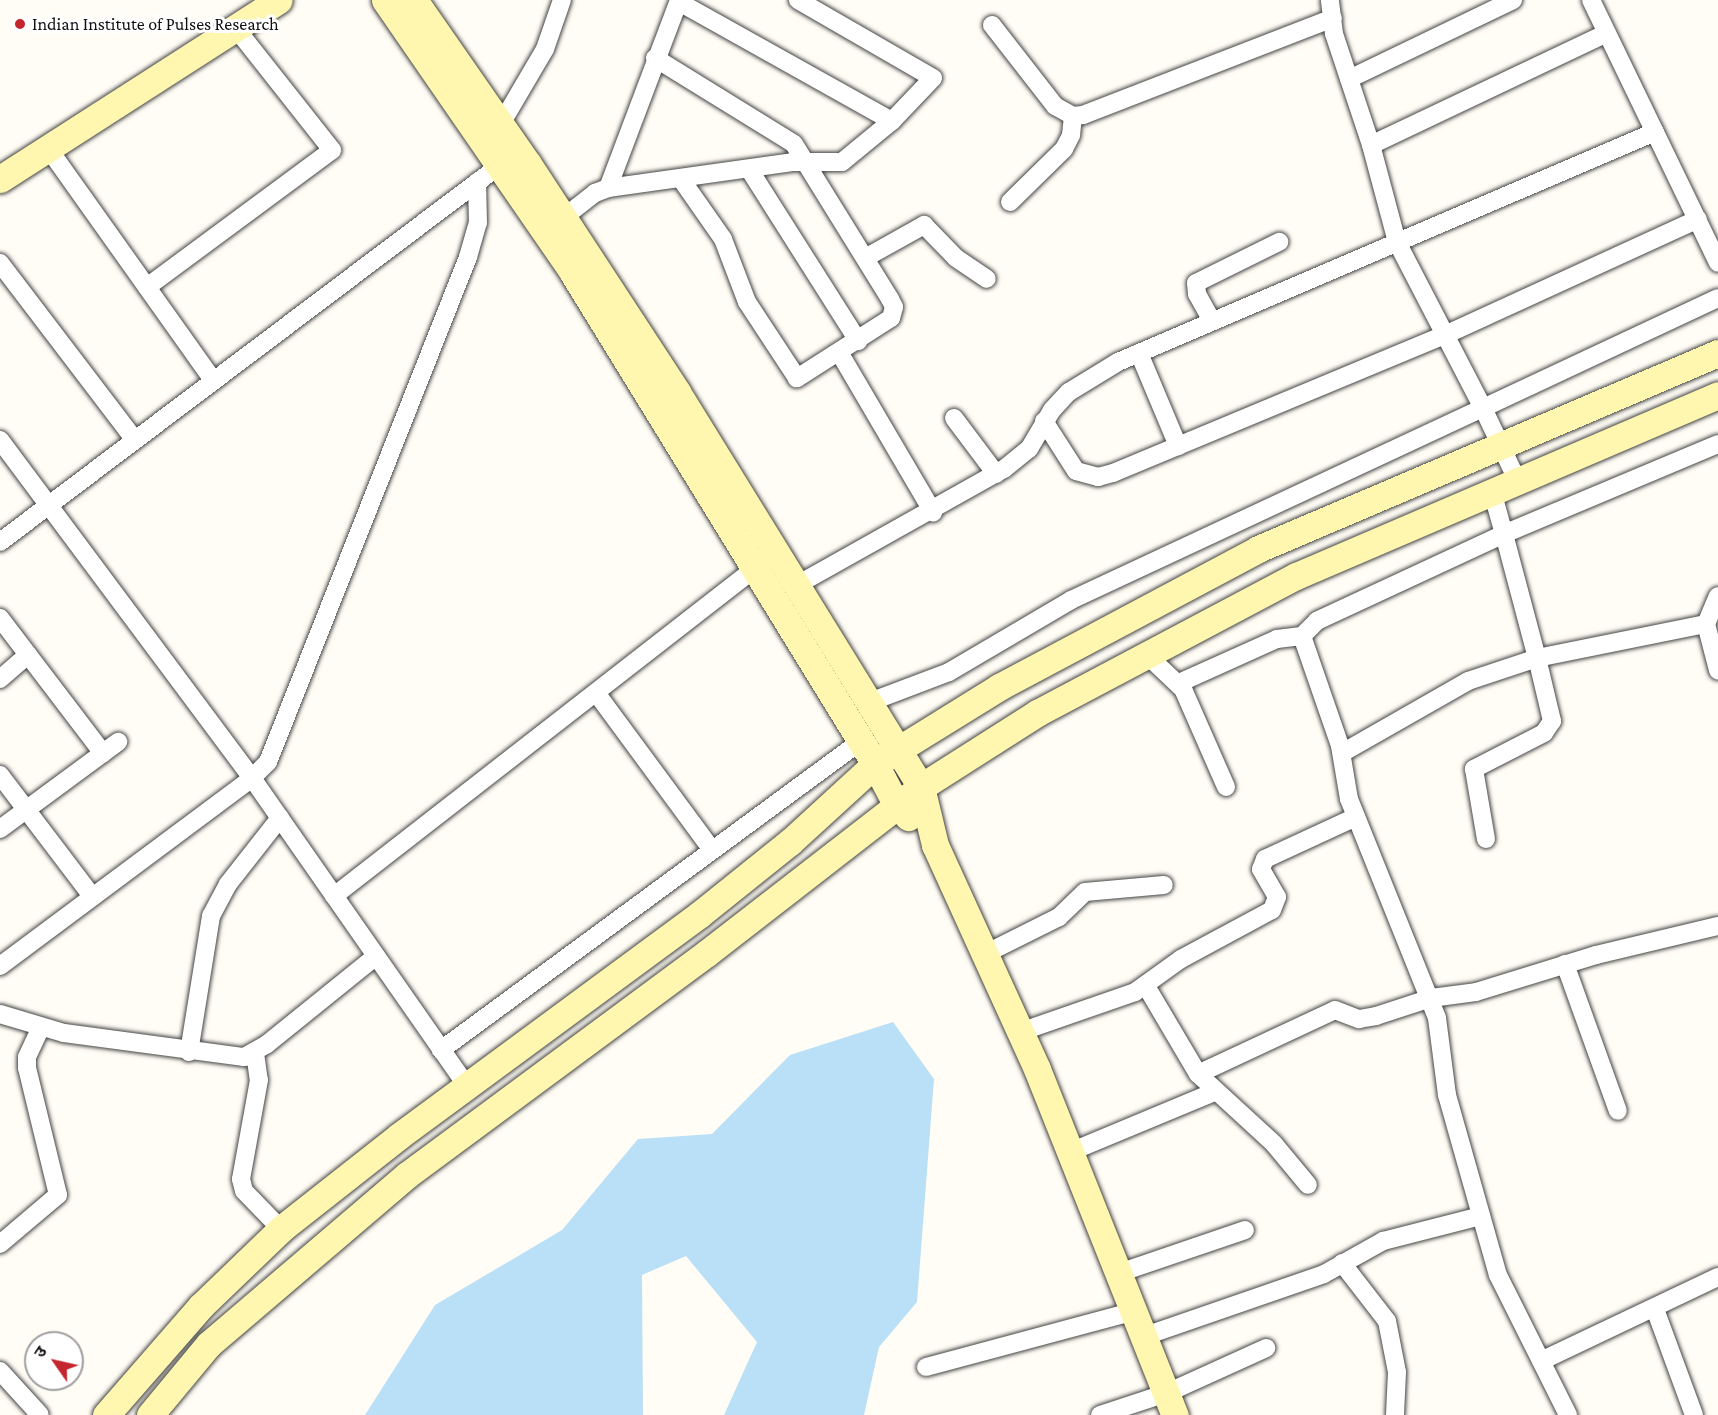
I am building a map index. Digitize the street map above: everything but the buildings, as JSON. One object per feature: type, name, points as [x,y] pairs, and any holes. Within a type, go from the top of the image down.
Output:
[{"type":"street","points":[[0,178],[279,0]]},
{"type":"street","points":[[385,0],[509,158],[563,218],[777,553],[921,787],[935,844],[1020,1032],[1171,1404]]},
{"type":"street","points":[[414,0],[501,124],[509,158],[573,273],[875,764],[896,804],[935,844]]},
{"type":"street","points":[[501,124],[545,49],[562,0]]},
{"type":"street","points":[[563,218],[595,193],[608,188],[805,162],[831,165],[842,162],[892,121],[933,78],[798,0]]},
{"type":"street","points":[[1350,80],[1513,0]]},
{"type":"street","points":[[1591,0],[1718,262]]},
{"type":"street","points":[[608,188],[655,58],[679,1],[892,121]]},
{"type":"street","points":[[992,25],[1055,106],[1073,116],[1083,115],[1331,9],[1350,80],[1371,145],[1396,242],[1502,445],[1517,480]]},
{"type":"street","points":[[147,287],[332,150],[235,27]]},
{"type":"street","points":[[1371,145],[1607,33]]},
{"type":"street","points":[[655,58],[788,138],[894,307],[886,324],[797,378],[747,302],[723,239],[681,179]]},
{"type":"street","points":[[1010,202],[1064,149],[1071,135],[1073,116]]},
{"type":"street","points":[[797,585],[933,512],[996,474],[1029,449],[1044,421],[1070,392],[1139,353],[1655,132]]},
{"type":"street","points":[[48,148],[213,380]]},
{"type":"street","points":[[0,542],[509,158]]},
{"type":"street","points":[[749,169],[858,341]]},
{"type":"street","points":[[0,966],[91,895],[252,778],[274,751],[468,257],[478,223],[477,182]]},
{"type":"street","points":[[1044,421],[1069,463],[1088,476],[1113,473],[1445,335],[1698,219]]},
{"type":"street","points":[[865,258],[924,225],[956,258],[987,279]]},
{"type":"street","points":[[1212,321],[1197,294],[1196,283],[1279,242]]},
{"type":"street","points":[[0,263],[134,439]]},
{"type":"street","points":[[870,702],[949,672],[1071,600],[1718,298]]},
{"type":"street","points":[[839,352],[933,512]]},
{"type":"street","points":[[1139,353],[1178,446]]},
{"type":"street","points":[[106,1415],[201,1306],[281,1229],[718,900],[790,842],[875,764],[999,687],[1258,549],[1718,353]]},
{"type":"street","points":[[150,1415],[209,1344],[407,1175],[707,953],[896,804],[921,787],[1037,713],[1296,576],[1718,395]]},
{"type":"street","points":[[954,417],[996,474]]},
{"type":"street","points":[[0,440],[252,778],[468,1088]]},
{"type":"street","points":[[1179,683],[1277,639],[1302,636],[1317,621],[1504,534],[1718,444]]},
{"type":"street","points":[[1486,839],[1474,769],[1544,733],[1552,721],[1492,491]]},
{"type":"street","points":[[334,896],[597,694],[754,567],[777,553]]},
{"type":"street","points":[[1718,596],[1707,624],[1718,670]]},
{"type":"street","points":[[0,618],[103,753]]},
{"type":"street","points":[[1342,753],[1468,681],[1537,658],[1707,624]]},
{"type":"street","points":[[1302,636],[1342,753],[1343,785],[1431,998],[1440,1035],[1447,1095],[1498,1275],[1568,1415]]},
{"type":"street","points":[[0,679],[28,655]]},
{"type":"street","points":[[1147,655],[1179,683],[1226,788]]},
{"type":"street","points":[[597,694],[712,850]]},
{"type":"street","points":[[441,1050],[861,741]]},
{"type":"street","points":[[0,829],[118,742]]},
{"type":"street","points":[[0,775],[91,895]]},
{"type":"street","points":[[189,1052],[211,916],[228,884],[280,818]]},
{"type":"street","points":[[1020,1032],[1110,1002],[1146,986],[1181,959],[1272,910],[1277,897],[1262,869],[1269,856],[1356,818]]},
{"type":"street","points":[[985,954],[1059,917],[1085,892],[1164,885]]},
{"type":"street","points":[[1198,1074],[1335,1010],[1367,1018],[1431,998],[1476,992],[1565,964],[1718,926]]},
{"type":"street","points":[[0,1014],[41,1027],[235,1058],[255,1053],[376,956]]},
{"type":"street","points":[[1565,964],[1618,1111]]},
{"type":"street","points":[[1146,986],[1198,1074],[1214,1092],[1274,1144],[1308,1185]]},
{"type":"street","points":[[0,1244],[58,1195],[27,1068],[27,1057],[41,1027]]},
{"type":"street","points":[[255,1053],[258,1080],[241,1179],[244,1191],[281,1229]]},
{"type":"street","points":[[1070,1152],[1214,1092]]},
{"type":"street","points":[[1145,1336],[1308,1281],[1383,1241],[1481,1216]]},
{"type":"street","points":[[1119,1273],[1245,1230]]},
{"type":"street","points":[[1342,1263],[1387,1321],[1396,1372],[1395,1415]]},
{"type":"street","points":[[1541,1361],[1655,1310],[1718,1277]]},
{"type":"street","points":[[1655,1310],[1694,1415]]},
{"type":"street","points":[[926,1367],[1134,1311]]},
{"type":"street","points":[[1100,1415],[1171,1404],[1266,1348]]},
{"type":"street","points":[[0,1371],[40,1415]]},
{"type":"water","points":[[893,1022],[934,1079],[917,1302],[879,1347],[864,1415],[724,1415],[757,1342],[686,1256],[642,1275],[643,1415],[365,1415],[435,1305],[562,1230],[638,1139],[712,1134],[790,1055]]},
{"type":"place","name":"Indian Institute of Pulses Research","points":[[20,24]]}]
